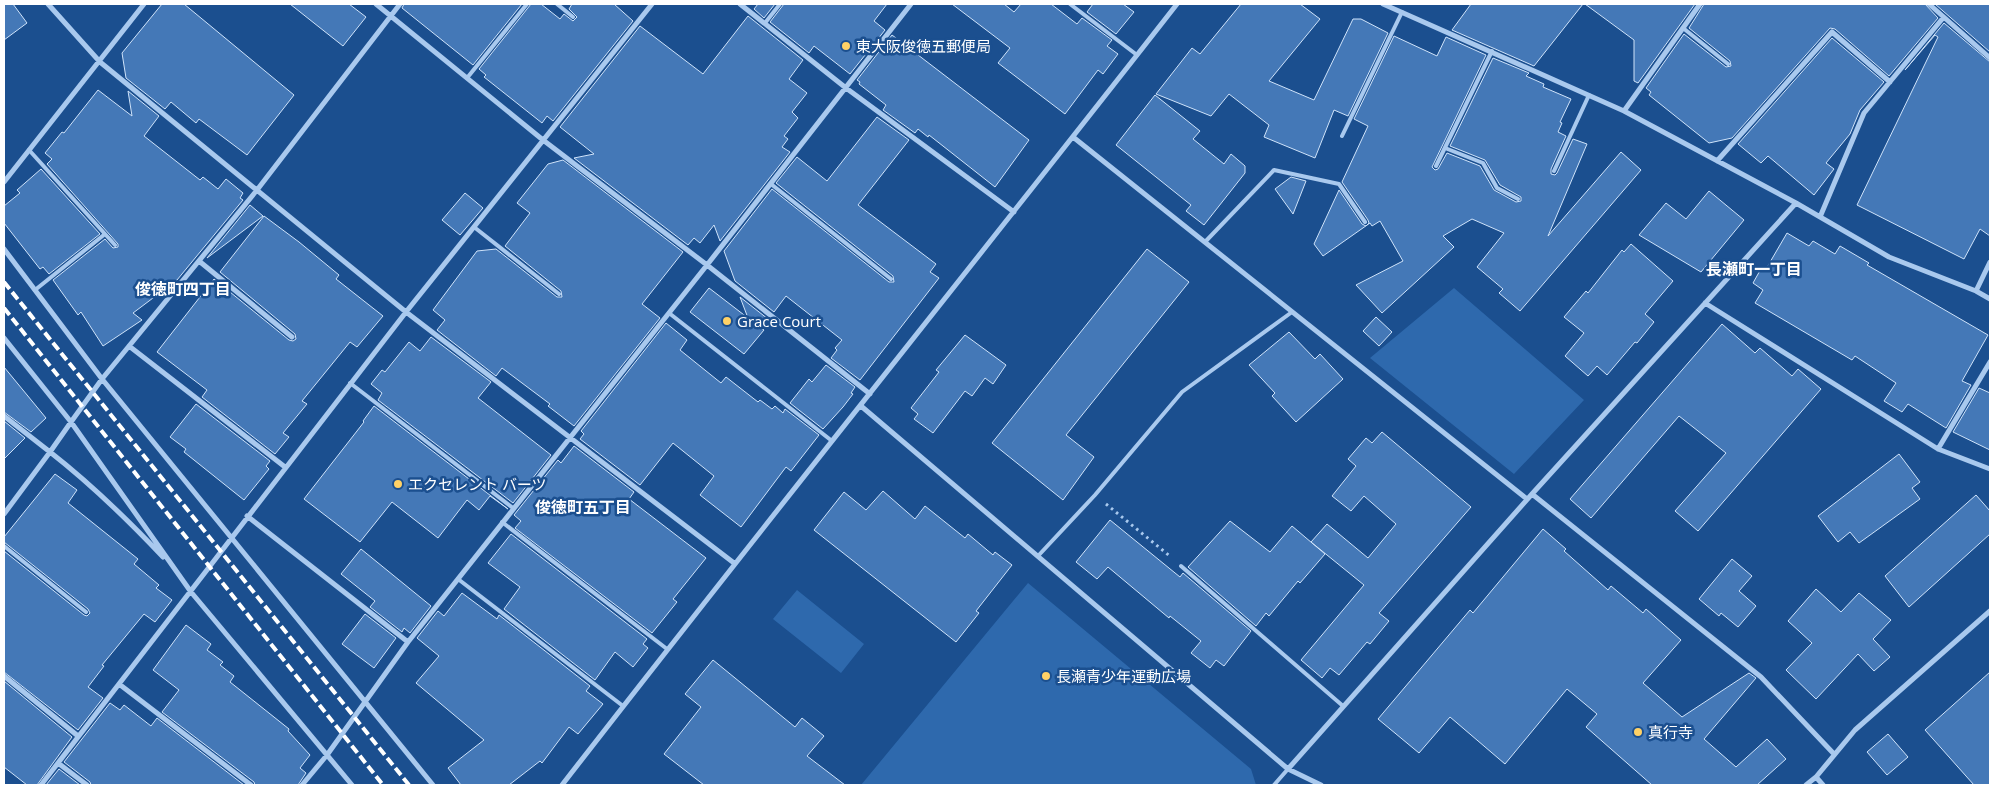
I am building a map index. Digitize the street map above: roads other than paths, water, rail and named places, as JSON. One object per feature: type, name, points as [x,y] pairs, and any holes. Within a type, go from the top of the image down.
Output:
[{"type":"street","points":[[48,4],[100,62],[406,312],[734,563]]},
{"type":"street","points":[[4,182],[144,4]]},
{"type":"street","points":[[376,4],[543,140],[707,265],[870,394]]},
{"type":"street","points":[[4,514],[102,379],[257,190],[400,4]]},
{"type":"street","points":[[41,785],[406,312],[652,4]]},
{"type":"street","points":[[740,4],[846,88],[1014,212]]},
{"type":"street","points":[[302,785],[327,755],[408,642],[771,184],[911,4]]},
{"type":"street","points":[[562,785],[734,563],[861,406],[1177,4]]},
{"type":"street","points":[[1383,4],[1624,111],[1796,203],[1889,257],[1976,291],[1990,299]]},
{"type":"street","points":[[1624,111],[1700,4]]},
{"type":"street","points":[[1929,4],[1990,58]]},
{"type":"street","points":[[1820,217],[1864,113],[1943,18]]},
{"type":"street","points":[[1717,161],[1832,32],[1890,82]]},
{"type":"street","points":[[1073,137],[1527,499]]},
{"type":"street","points":[[1288,768],[1527,499],[1796,203]]},
{"type":"street","points":[[4,249],[102,379],[433,785]]},
{"type":"street","points":[[198,261],[292,336]]},
{"type":"street","points":[[1976,291],[1990,262]]},
{"type":"street","points":[[1705,303],[1938,449],[1990,469]]},
{"type":"street","points":[[4,338],[71,422],[190,592],[352,785]]},
{"type":"street","points":[[128,346],[285,467]]},
{"type":"street","points":[[1938,449],[1990,362]]},
{"type":"street","points":[[861,406],[1288,768],[1321,785]]},
{"type":"street","points":[[4,416],[81,476],[124,516],[177,572]]},
{"type":"street","points":[[1532,494],[1761,677],[1834,754]]},
{"type":"street","points":[[247,516],[408,642]]},
{"type":"street","points":[[1806,785],[1816,777],[1855,730],[1990,611]]},
{"type":"street","points":[[4,676],[78,736]]},
{"type":"street","points":[[119,684],[251,785]]},
{"type":"street","points":[[58,763],[87,785]]},
{"type":"street","points":[[1816,777],[1823,785]]},
{"type":"lane","points":[[467,78],[527,4]]},
{"type":"lane","points":[[557,4],[573,17]]},
{"type":"lane","points":[[765,24],[780,4]]},
{"type":"lane","points":[[1070,4],[1137,55]]},
{"type":"lane","points":[[1342,136],[1402,12]]},
{"type":"lane","points":[[1683,28],[1728,64]]},
{"type":"lane","points":[[1436,166],[1492,51]]},
{"type":"lane","points":[[1554,171],[1589,95]]},
{"type":"lane","points":[[1445,148],[1483,162],[1497,188],[1518,199]]},
{"type":"lane","points":[[29,150],[115,245]]},
{"type":"lane","points":[[1205,242],[1274,170],[1339,184],[1365,222]]},
{"type":"lane","points":[[771,184],[891,279]]},
{"type":"lane","points":[[474,226],[559,294]]},
{"type":"lane","points":[[35,290],[105,234]]},
{"type":"lane","points":[[1038,556],[1095,495],[1182,392],[1293,312]]},
{"type":"lane","points":[[669,313],[832,442]]},
{"type":"lane","points":[[350,384],[513,508]]},
{"type":"lane","points":[[502,522],[667,649]]},
{"type":"lane","points":[[4,546],[86,612]]},
{"type":"lane","points":[[1181,566],[1343,706]]},
{"type":"lane","points":[[458,579],[623,706]]},
{"type":"lane","points":[[1274,785],[1288,768]]},
{"type":"railway","points":[[4,282],[409,785]]},
{"type":"railway","points":[[4,308],[383,785]]},
{"type":"place","name":"東大阪俊徳五郵便局","points":[[846,46]]},
{"type":"place","name":"Grace Court","points":[[727,321]]},
{"type":"place","name":"エクセレント バーツ","points":[[398,484]]},
{"type":"place","name":"長瀬青少年運動広場","points":[[1046,676]]},
{"type":"place","name":"真行寺","points":[[1638,732]]},
{"type":"district","name":"長瀬町一丁目","points":[[1754,269]]},
{"type":"district","name":"俊徳町四丁目","points":[[183,289]]},
{"type":"district","name":"俊徳町五丁目","points":[[583,507]]}]
